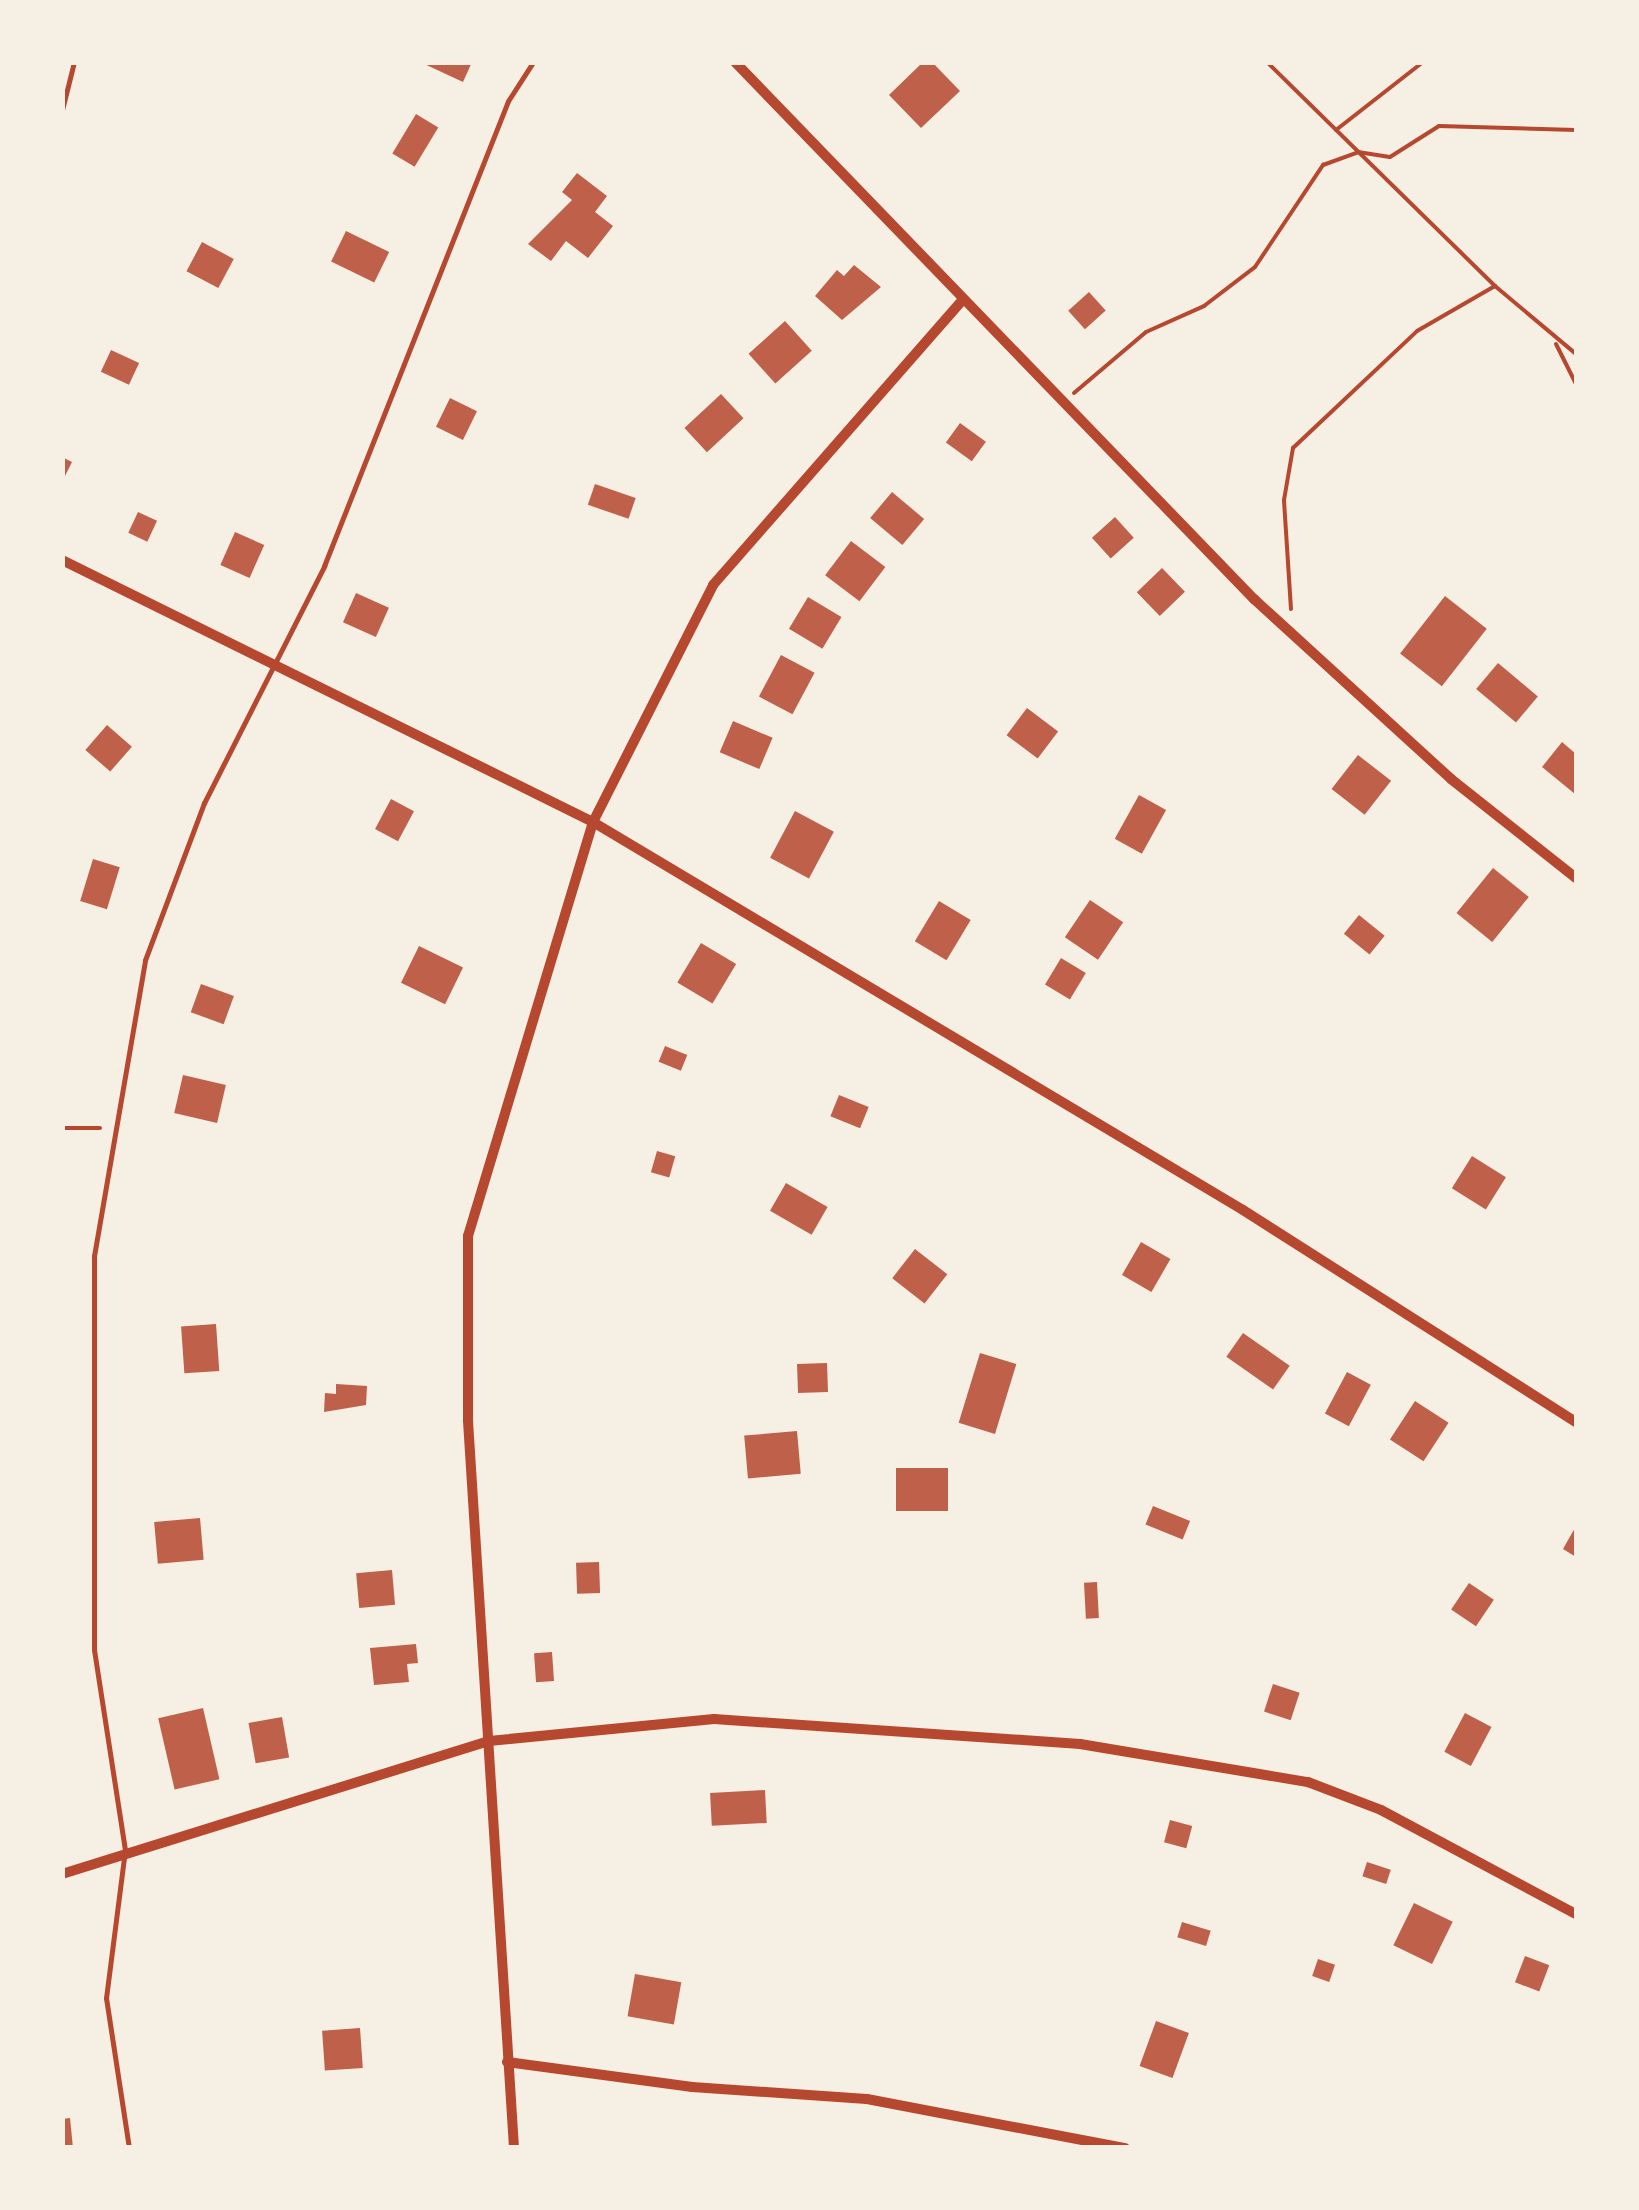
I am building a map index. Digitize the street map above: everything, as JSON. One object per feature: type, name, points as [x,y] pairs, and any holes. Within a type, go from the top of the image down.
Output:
[{"type":"street","points":[[735,62],[961,302],[1297,638],[1451,779],[1576,878]]},
{"type":"street","points":[[514,2148],[468,1420],[468,1236],[593,822],[713,585],[961,302]]},
{"type":"street","points":[[62,560],[593,822],[1243,1210],[1576,1422]]},
{"type":"street","points":[[62,1874],[125,1850],[305,1804],[490,1742],[714,1719],[1080,1744],[1308,1782],[1381,1810],[1576,1914]]},
{"type":"street","points":[[508,2062],[692,2087],[867,2099],[1125,2148]]},
{"type":"lane","points":[[62,110],[74,62]]},
{"type":"lane","points":[[129,2148],[106,1998],[125,1850],[94,1650],[94,1256],[120,1128],[146,960],[204,802],[324,566],[508,101],[533,62]]},
{"type":"path","points":[[1267,62],[1334,132],[1556,344],[1576,354]]},
{"type":"path","points":[[1334,132],[1422,62]]},
{"type":"path","points":[[1061,403],[1146,332],[1204,306],[1255,268],[1322,164],[1358,152],[1390,157],[1440,126],[1576,130]]},
{"type":"path","points":[[1297,638],[1285,566],[1284,500],[1293,448],[1417,332],[1495,286]]},
{"type":"path","points":[[1556,344],[1576,384]]},
{"type":"path","points":[[62,1128],[120,1128]]},
{"type":"building","points":[[420,62],[472,62],[463,82]]},
{"type":"building","points":[[923,62],[932,62],[960,91],[921,128],[889,95]]},
{"type":"building","points":[[416,114],[438,127],[415,167],[392,153]]},
{"type":"building","points":[[577,173],[607,196],[595,212],[613,226],[588,258],[566,241],[551,261],[528,244],[572,200],[562,192]]},
{"type":"building","points":[[346,231],[389,252],[374,283],[331,262]]},
{"type":"building","points":[[202,242],[234,259],[218,288],[187,271]]},
{"type":"building","points":[[854,265],[881,287],[842,320],[815,296],[837,270],[844,276]]},
{"type":"building","points":[[1089,292],[1106,311],[1085,329],[1068,311]]},
{"type":"building","points":[[785,321],[812,351],[775,384],[749,354]]},
{"type":"building","points":[[111,350],[139,363],[129,385],[101,372]]},
{"type":"building","points":[[721,394],[744,418],[707,452],[684,428]]},
{"type":"building","points":[[450,398],[477,411],[463,440],[436,427]]},
{"type":"building","points":[[960,423],[986,442],[972,461],[946,442]]},
{"type":"building","points":[[62,457],[72,462],[62,482]]},
{"type":"building","points":[[595,484],[636,498],[628,519],[588,505]]},
{"type":"building","points":[[892,492],[924,519],[902,545],[870,518]]},
{"type":"building","points":[[138,512],[157,521],[147,542],[128,533]]},
{"type":"building","points":[[1115,517],[1134,538],[1111,559],[1092,538]]},
{"type":"building","points":[[235,532],[264,545],[250,578],[220,565]]},
{"type":"building","points":[[851,541],[885,567],[859,601],[825,575]]},
{"type":"building","points":[[1162,568],[1185,592],[1160,616],[1137,592]]},
{"type":"building","points":[[356,593],[389,608],[376,637],[343,622]]},
{"type":"building","points":[[1445,596],[1487,629],[1442,686],[1400,654]]},
{"type":"building","points":[[808,597],[841,617],[822,649],[789,629]]},
{"type":"building","points":[[781,655],[815,673],[792,714],[759,696]]},
{"type":"building","points":[[1498,663],[1538,696],[1516,722],[1476,689]]},
{"type":"building","points":[[1027,708],[1058,731],[1038,759],[1007,735]]},
{"type":"building","points":[[733,721],[773,738],[759,769],[720,752]]},
{"type":"building","points":[[107,725],[132,747],[110,772],[85,750]]},
{"type":"building","points":[[1562,742],[1576,754],[1575,794],[1542,767]]},
{"type":"building","points":[[1358,755],[1391,781],[1365,815],[1332,789]]},
{"type":"building","points":[[1139,795],[1166,810],[1142,854],[1115,839]]},
{"type":"building","points":[[391,799],[414,811],[398,841],[375,829]]},
{"type":"building","points":[[795,811],[834,832],[809,878],[770,858]]},
{"type":"building","points":[[93,859],[120,867],[107,909],[80,901]]},
{"type":"building","points":[[1493,868],[1529,897],[1492,942],[1456,913]]},
{"type":"building","points":[[1090,900],[1123,922],[1098,960],[1065,937]]},
{"type":"building","points":[[939,901],[971,920],[947,960],[915,941]]},
{"type":"building","points":[[1359,915],[1385,936],[1370,954],[1344,934]]},
{"type":"building","points":[[701,943],[736,964],[712,1004],[677,982]]},
{"type":"building","points":[[419,946],[463,967],[445,1004],[401,983]]},
{"type":"building","points":[[1061,958],[1086,973],[1070,1000],[1045,985]]},
{"type":"building","points":[[201,984],[234,996],[224,1024],[191,1012]]},
{"type":"building","points":[[665,1046],[687,1055],[681,1071],[659,1062]]},
{"type":"building","points":[[183,1075],[226,1085],[217,1123],[174,1113]]},
{"type":"building","points":[[839,1095],[869,1107],[860,1128],[830,1116]]},
{"type":"building","points":[[657,1151],[675,1156],[669,1177],[651,1172]]},
{"type":"building","points":[[1472,1156],[1506,1177],[1486,1209],[1452,1188]]},
{"type":"building","points":[[786,1183],[828,1207],[812,1235],[770,1211]]},
{"type":"building","points":[[1141,1242],[1170,1259],[1151,1292],[1122,1275]]},
{"type":"building","points":[[915,1249],[947,1274],[925,1303],[892,1278]]},
{"type":"building","points":[[216,1324],[219,1371],[184,1373],[181,1326]]},
{"type":"building","points":[[1243,1333],[1290,1366],[1273,1389],[1226,1357]]},
{"type":"building","points":[[980,1353],[1016,1364],[995,1434],[959,1423]]},
{"type":"building","points":[[827,1363],[828,1392],[798,1393],[797,1364]]},
{"type":"building","points":[[1347,1372],[1371,1385],[1349,1426],[1325,1413]]},
{"type":"building","points":[[336,1384],[367,1386],[366,1405],[324,1412],[325,1393],[336,1394]]},
{"type":"building","points":[[1415,1401],[1449,1423],[1423,1461],[1390,1440]]},
{"type":"building","points":[[797,1431],[801,1474],[748,1478],[744,1436]]},
{"type":"building","points":[[896,1468],[948,1468],[948,1511],[896,1511]]},
{"type":"building","points":[[1153,1506],[1190,1521],[1183,1540],[1146,1525]]},
{"type":"building","points":[[200,1518],[204,1560],[158,1564],[154,1522]]},
{"type":"building","points":[[1576,1526],[1576,1557],[1563,1549]]},
{"type":"building","points":[[599,1562],[600,1593],[577,1594],[576,1563]]},
{"type":"building","points":[[392,1570],[395,1605],[359,1608],[356,1573]]},
{"type":"building","points":[[1097,1582],[1099,1618],[1086,1619],[1084,1583]]},
{"type":"building","points":[[1469,1583],[1494,1600],[1476,1626],[1451,1610]]},
{"type":"building","points":[[416,1644],[418,1663],[407,1664],[409,1682],[374,1685],[370,1648]]},
{"type":"building","points":[[552,1652],[554,1681],[536,1682],[534,1653]]},
{"type":"building","points":[[1273,1684],[1300,1693],[1291,1720],[1264,1712]]},
{"type":"building","points":[[203,1708],[219,1779],[175,1789],[158,1718]]},
{"type":"building","points":[[1465,1713],[1491,1727],[1471,1766],[1444,1752]]},
{"type":"building","points":[[282,1717],[289,1757],[256,1763],[249,1723]]},
{"type":"building","points":[[765,1790],[767,1823],[712,1826],[710,1793]]},
{"type":"building","points":[[1170,1820],[1192,1826],[1186,1848],[1164,1842]]},
{"type":"building","points":[[1367,1862],[1391,1870],[1386,1884],[1362,1876]]},
{"type":"building","points":[[1414,1903],[1453,1922],[1432,1964],[1393,1945]]},
{"type":"building","points":[[1182,1922],[1211,1931],[1206,1946],[1177,1937]]},
{"type":"building","points":[[1525,1956],[1549,1965],[1539,1991],[1515,1982]]},
{"type":"building","points":[[1318,1959],[1335,1965],[1329,1982],[1312,1976]]},
{"type":"building","points":[[635,1974],[681,1982],[674,2025],[628,2016]]},
{"type":"building","points":[[1156,2021],[1189,2033],[1172,2078],[1140,2066]]},
{"type":"building","points":[[360,2028],[363,2068],[325,2071],[322,2031]]},
{"type":"building","points":[[70,2118],[73,2148],[62,2148],[62,2119]]}]
